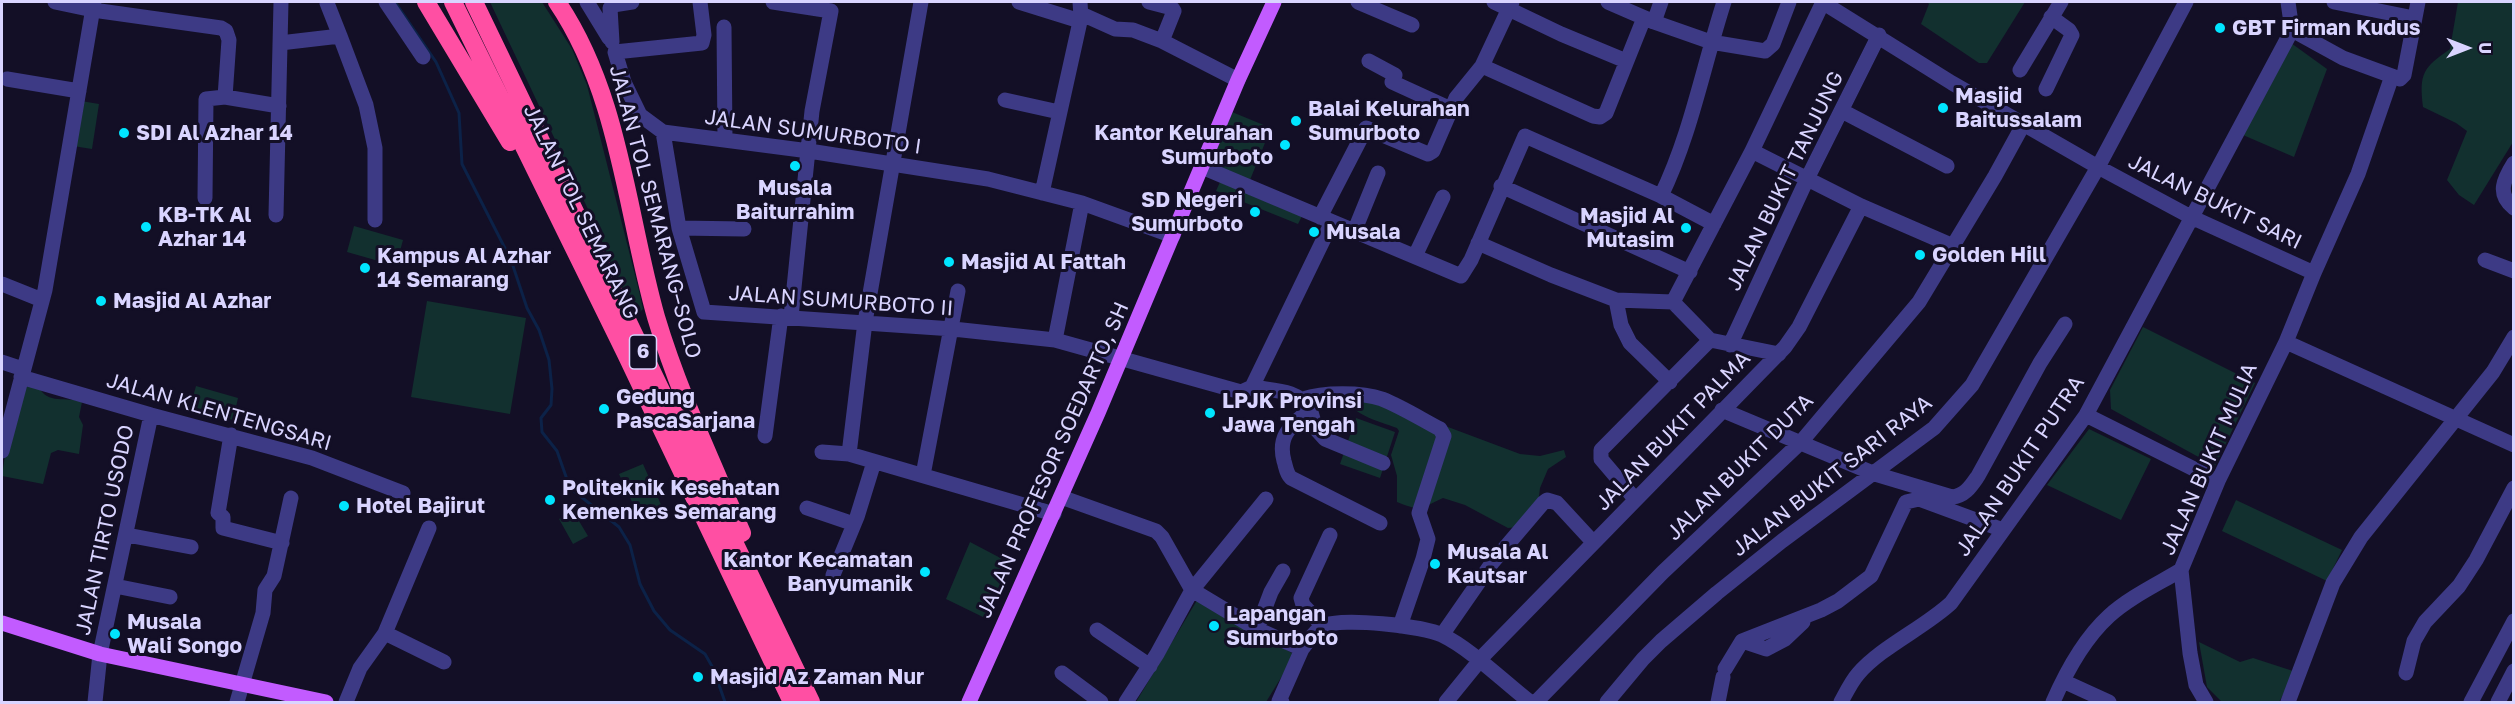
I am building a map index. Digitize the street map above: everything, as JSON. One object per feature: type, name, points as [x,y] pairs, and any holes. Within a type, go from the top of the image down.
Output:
[{"type":"highway","name":"6","points":[[426,2],[564,230]]},
{"type":"highway","name":"JALAN TOL SEMARANG","points":[[453,2],[635,372],[792,702]]},
{"type":"highway","name":"JALAN TOL SEMARANG","points":[[474,2],[812,702]]},
{"type":"highway","name":"JALAN TOL SEMARANG–SOLO","points":[[557,2],[585,49],[606,106],[645,275],[673,365],[812,702]]},
{"type":"main road","name":"JALAN PROFESOR SOEDARTO, SH","points":[[969,702],[1061,497],[1238,80],[1274,2]]},
{"type":"main road","points":[[2,623],[100,654],[326,702]]},
{"type":"street","points":[[55,2],[94,6],[221,28],[226,31],[229,40],[225,97]]},
{"type":"street","points":[[276,215],[281,2]]},
{"type":"street","points":[[386,2],[423,57]]},
{"type":"street","points":[[588,2],[613,47]]},
{"type":"street","points":[[632,2],[613,5],[610,8],[613,47],[621,75],[640,115],[663,132]]},
{"type":"street","points":[[613,47],[702,43],[704,35],[700,2]]},
{"type":"street","points":[[765,436],[786,316],[809,151],[814,96],[831,11],[773,2]]},
{"type":"street","points":[[849,454],[865,322],[921,2]]},
{"type":"street","points":[[1019,2],[1080,13],[1117,30],[1133,30],[1162,41],[1238,80]]},
{"type":"street","points":[[1149,2],[1172,8],[1174,11],[1162,41]]},
{"type":"street","points":[[1358,2],[1412,25]]},
{"type":"street","points":[[1494,2],[1510,5],[1626,61]]},
{"type":"street","points":[[1608,2],[1649,20],[1711,42],[1765,51],[1770,49],[1790,2]]},
{"type":"street","points":[[1482,66],[1593,116],[1600,117],[1606,113],[1626,61],[1661,2]]},
{"type":"street","points":[[1661,196],[1676,165],[1691,123],[1711,42],[1724,2]]},
{"type":"street","points":[[1673,302],[1752,151],[1823,2]]},
{"type":"street","name":"JALAN BUKIT SARI","points":[[1823,2],[1879,35],[1952,83],[2098,168],[2191,217],[2314,273]]},
{"type":"street","points":[[2020,70],[2061,2]]},
{"type":"street","name":"JALAN BUKIT SARI RAYA","points":[[1608,702],[1643,659],[1717,593],[1782,541],[1934,428],[1972,385],[2098,168],[2186,2]]},
{"type":"street","points":[[2288,2],[2292,30],[2343,58],[2400,79],[2404,75],[2418,2]]},
{"type":"street","points":[[2334,2],[2414,18]]},
{"type":"street","points":[[327,3],[366,105],[376,165],[375,220]]},
{"type":"street","points":[[1252,387],[1366,128],[1431,153],[1460,90],[1482,66],[1510,5]]},
{"type":"street","points":[[2,451],[7,403],[22,373],[42,300],[94,6]]},
{"type":"street","points":[[1042,193],[1080,13]]},
{"type":"street","points":[[2046,89],[2072,35],[2069,30],[2051,17]]},
{"type":"street","points":[[724,27],[725,139]]},
{"type":"street","name":"JALAN BUKIT PUTRA","points":[[1841,702],[1857,675],[1868,664],[1932,620],[1952,603],[2086,415],[2292,30]]},
{"type":"street","name":"JALAN BUKIT TANJUNG","points":[[1730,345],[1807,179],[1879,35]]},
{"type":"street","points":[[280,44],[340,36]]},
{"type":"street","points":[[1370,61],[1395,75],[1392,82],[1451,109]]},
{"type":"street","name":"JALAN BUKIT MULIA","points":[[2206,702],[2196,685],[2190,653],[2181,570],[2218,481],[2286,342],[2358,174],[2388,75]]},
{"type":"street","points":[[7,79],[79,91]]},
{"type":"street","points":[[205,198],[206,99],[225,97],[279,106]]},
{"type":"street","points":[[1005,100],[1059,112]]},
{"type":"street","points":[[1842,111],[1947,166]]},
{"type":"street","name":"JALAN BUKIT DUTA","points":[[1536,702],[1663,572],[1801,442],[1919,302],[2023,125]]},
{"type":"street","name":"JALAN SUMURBOTO I","points":[[663,132],[809,151],[979,178],[1082,203],[1173,236]]},
{"type":"street","name":"JALAN SUMURBOTO II","points":[[663,132],[679,228],[704,312],[953,329],[1055,340],[1241,392],[1252,387],[1295,394],[1306,404]]},
{"type":"street","points":[[1202,167],[1462,276],[1523,136],[1661,196],[1714,224]]},
{"type":"street","points":[[1752,151],[1861,206],[1953,246]]},
{"type":"street","points":[[2514,163],[2503,180],[2502,190],[2503,197],[2514,208]]},
{"type":"street","points":[[1353,232],[1378,172]]},
{"type":"street","points":[[1501,186],[1690,272]]},
{"type":"street","points":[[1415,256],[1443,197]]},
{"type":"street","points":[[1055,340],[1082,203]]},
{"type":"street","name":"JALAN BUKIT PALMA","points":[[1446,702],[1479,660],[1779,354],[1799,327],[1861,206]]},
{"type":"street","points":[[679,228],[744,229]]},
{"type":"street","points":[[1478,243],[1616,300],[1673,302],[1710,340],[1779,354]]},
{"type":"street","points":[[2485,260],[2514,271]]},
{"type":"street","points":[[2,284],[42,300]]},
{"type":"street","points":[[923,475],[953,329],[958,291]]},
{"type":"street","points":[[1616,300],[1621,325],[1630,343],[1670,382]]},
{"type":"street","points":[[1722,410],[1875,474],[1952,497],[1963,494],[1978,477],[2040,363],[2065,324]]},
{"type":"street","points":[[2288,702],[2333,583],[2361,537],[2493,372],[2514,337]]},
{"type":"street","points":[[1635,500],[1601,459],[1601,450],[1710,340]]},
{"type":"street","points":[[2286,342],[2514,445]]},
{"type":"street","name":"JALAN KLENTENGSARI","points":[[2,362],[22,373],[151,415],[231,435],[334,466],[403,493]]},
{"type":"street","points":[[1380,523],[1291,478],[1288,474],[1281,450],[1284,433],[1306,404],[1323,394],[1382,399],[1440,429],[1444,436],[1419,513],[1428,539],[1424,559],[1400,626]]},
{"type":"street","points":[[1306,404],[1316,429],[1325,439],[1383,464]]},
{"type":"street","name":"JALAN TIRTO USODO","points":[[95,702],[100,654],[151,415]]},
{"type":"street","points":[[2086,415],[2218,481]]},
{"type":"street","points":[[231,435],[218,513],[223,517],[223,528],[282,543]]},
{"type":"street","points":[[822,452],[849,454],[1053,514]]},
{"type":"street","points":[[833,576],[854,524],[874,462]]},
{"type":"street","points":[[2406,673],[2414,641],[2425,622],[2459,586],[2476,560],[2514,488]]},
{"type":"street","points":[[1061,497],[1156,531],[1162,537],[1192,590],[1257,629],[1302,650]]},
{"type":"street","points":[[237,702],[263,613],[265,590],[274,576],[291,498]]},
{"type":"street","points":[[1126,702],[1150,666],[1192,590],[1266,499]]},
{"type":"street","points":[[1718,702],[1724,673],[1742,641],[1838,601],[1871,576],[1906,502],[1919,499],[2003,530]]},
{"type":"street","points":[[1442,635],[1492,563],[1543,502],[1547,500],[1557,502],[1593,543]]},
{"type":"street","points":[[807,508],[854,524]]},
{"type":"street","points":[[346,702],[360,668],[385,633],[429,528]]},
{"type":"street","points":[[127,535],[191,547]]},
{"type":"street","points":[[1323,626],[1303,605],[1301,598],[1330,535]]},
{"type":"street","points":[[2054,702],[2063,681],[2083,649],[2111,615],[2181,570]]},
{"type":"street","points":[[1257,629],[1271,592],[1283,571]]},
{"type":"street","points":[[115,586],[170,597]]},
{"type":"street","points":[[2471,702],[2494,654],[2514,621]]},
{"type":"street","points":[[1280,702],[1302,650],[1323,626],[1352,623],[1400,626],[1442,635],[1479,660],[1530,702]]},
{"type":"street","points":[[1097,630],[1150,666]]},
{"type":"street","points":[[385,633],[444,662]]},
{"type":"street","points":[[2494,654],[2514,663]]},
{"type":"street","points":[[2498,702],[2514,671]]},
{"type":"street","points":[[1062,674],[1101,702]]},
{"type":"street","points":[[2063,681],[2109,702]]},
{"type":"green space","points":[[490,2],[542,2],[572,49],[587,85],[639,291],[643,309],[640,312],[634,311],[624,296],[595,224]]},
{"type":"green space","points":[[1927,2],[2025,2],[1987,63],[1979,63],[1921,24],[1929,4]]},
{"type":"green space","points":[[2458,2],[2513,2],[2513,142],[2474,205],[2459,195],[2447,180],[2467,131],[2423,107],[2422,96],[2425,72],[2434,61],[2450,49]]},
{"type":"green space","points":[[2291,43],[2327,69],[2294,157],[2243,135]]},
{"type":"green space","points":[[81,101],[99,104],[92,149],[73,146]]},
{"type":"green space","points":[[1232,112],[1271,128],[1250,180],[1211,164]]},
{"type":"green space","points":[[1220,182],[1302,216],[1298,224],[1216,191]]},
{"type":"green space","points":[[354,226],[403,240],[396,266],[347,252]]},
{"type":"green space","points":[[427,301],[526,318],[510,414],[411,397]]},
{"type":"green space","points":[[2143,327],[2255,383],[2215,466],[2111,409],[2110,390]]},
{"type":"green space","points":[[27,384],[39,387],[43,393],[52,398],[82,402],[79,417],[83,425],[79,454],[58,450],[51,453],[43,484],[2,476],[8,434]]},
{"type":"green space","points":[[196,386],[238,398],[233,420],[190,408]]},
{"type":"green space","points":[[1344,393],[1400,409],[1520,454],[1540,456],[1564,450],[1566,457],[1548,469],[1540,488],[1538,505],[1518,527],[1508,528],[1465,505],[1443,498],[1424,507],[1411,507],[1397,502],[1397,476],[1391,455],[1399,431],[1397,428],[1365,416],[1351,406]]},
{"type":"green space","points":[[1356,418],[1395,432],[1380,478],[1340,464]]},
{"type":"green space","points":[[2089,429],[2151,459],[2121,520],[2047,485]]},
{"type":"green space","points":[[643,464],[662,507],[639,517],[619,474]]},
{"type":"green space","points":[[2236,500],[2342,550],[2327,581],[2222,531]]},
{"type":"green space","points":[[573,511],[588,536],[573,544],[559,519]]},
{"type":"green space","points":[[970,542],[1010,563],[985,618],[946,599]]},
{"type":"green space","name":"Lapangan Sumurboto","points":[[1199,597],[1295,655],[1266,702],[1136,702]]},
{"type":"green space","points":[[2199,642],[2240,662],[2253,658],[2293,671],[2293,676],[2279,702],[2222,702],[2207,687]]},
{"type":"waterway","points":[[395,2],[436,62],[459,113],[462,164],[511,260],[527,308],[539,330],[549,360],[552,389],[551,405],[541,418],[542,432],[557,451],[570,488],[619,527],[630,545],[640,584],[654,611],[670,630],[705,654],[713,668],[725,702]]},
{"type":"place","name":"GBT Firman Kudus","points":[[2220,28]]},
{"type":"place","name":"Masjid Baitussalam","points":[[1943,108]]},
{"type":"place","name":"Balai Kelurahan Sumurboto","points":[[1296,121]]},
{"type":"place","name":"SDI Al Azhar 14","points":[[124,133]]},
{"type":"place","name":"Kantor Kelurahan Sumurboto","points":[[1285,145]]},
{"type":"place","name":"Musala Baiturrahim","points":[[795,166]]},
{"type":"place","name":"SD Negeri Sumurboto","points":[[1255,212]]},
{"type":"place","name":"KB-TK Al Azhar 14","points":[[146,227]]},
{"type":"place","name":"Masjid Al Mutasim","points":[[1686,228]]},
{"type":"place","name":"Musala","points":[[1314,232]]},
{"type":"place","name":"Golden Hill","points":[[1920,255]]},
{"type":"place","name":"Masjid Al Fattah","points":[[949,262]]},
{"type":"place","name":"Kampus Al Azhar 14 Semarang","points":[[365,268]]},
{"type":"place","name":"Masjid Al Azhar","points":[[101,301]]},
{"type":"place","name":"Gedung PascaSarjana","points":[[604,409]]},
{"type":"place","name":"LPJK Provinsi Jawa Tengah","points":[[1210,413]]},
{"type":"place","name":"Politeknik Kesehatan Kemenkes Semarang","points":[[550,500]]},
{"type":"place","name":"Hotel Bajirut","points":[[344,506]]},
{"type":"place","name":"Musala Al Kautsar","points":[[1435,564]]},
{"type":"place","name":"Kantor Kecamatan Banyumanik","points":[[925,572]]},
{"type":"place","name":"Lapangan Sumurboto","points":[[1214,626]]},
{"type":"place","name":"Musala Wali Songo","points":[[115,634]]},
{"type":"place","name":"Masjid Az Zaman Nur","points":[[698,677]]}]
